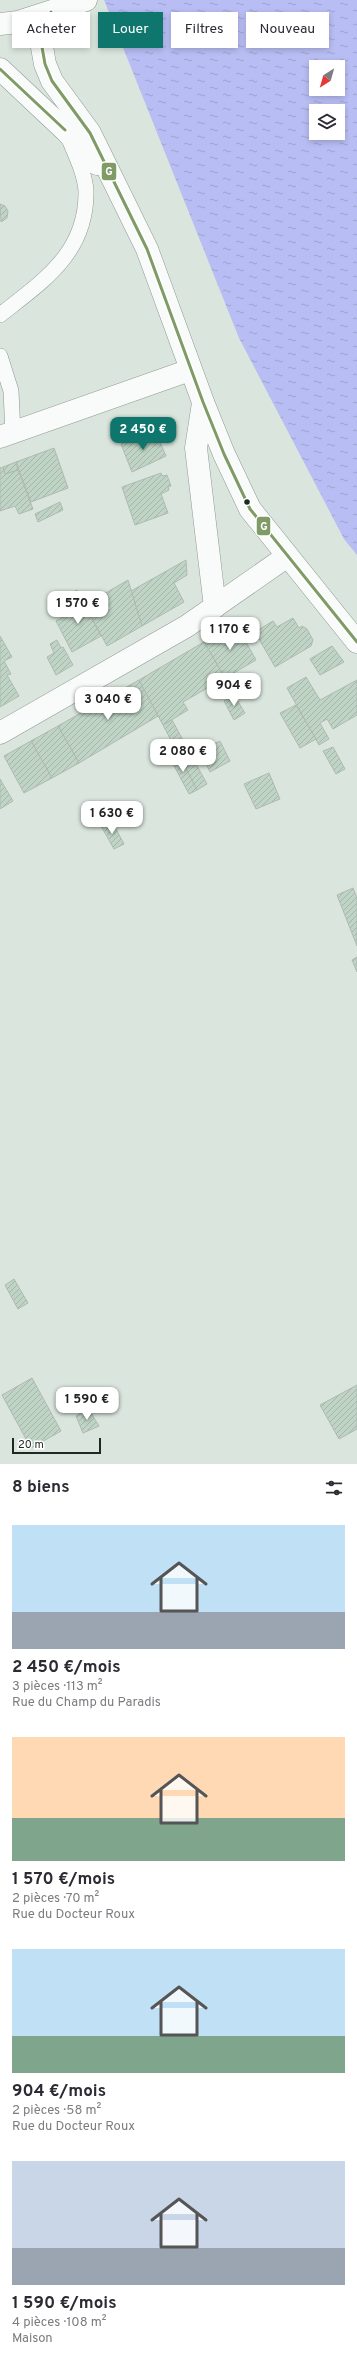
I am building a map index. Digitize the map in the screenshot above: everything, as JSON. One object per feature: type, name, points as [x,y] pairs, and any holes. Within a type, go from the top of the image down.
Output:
[{"type":"street","points":[[0,24],[18,22],[66,4]]},
{"type":"street","points":[[66,4],[42,47],[45,64],[52,81],[90,133],[147,249],[190,370],[224,454],[250,509],[286,556],[357,642]]},
{"type":"street","points":[[0,68],[66,131],[114,182]]},
{"type":"street","points":[[6,435],[190,370]]},
{"type":"street","points":[[203,402],[196,448],[215,607]]},
{"type":"street","points":[[0,733],[187,626],[286,556]]},
{"type":"lane","points":[[0,315],[38,286],[71,251],[82,226],[86,191],[81,168],[66,131]]},
{"type":"lane","points":[[0,356],[11,391],[6,435]]},
{"type":"water","points":[[104,0],[357,0],[357,555],[344,539],[239,338],[123,48],[163,48],[163,12],[109,12]]},
{"type":"building","points":[[0,204],[5,206],[8,211],[7,218],[1,222]]},
{"type":"building","points":[[151,431],[155,441],[159,440],[166,456],[132,472],[121,444]]},
{"type":"building","points":[[54,448],[68,488],[31,502],[16,462]]},
{"type":"building","points":[[16,462],[18,470],[5,474],[3,467]]},
{"type":"building","points":[[3,467],[5,474],[18,470],[33,509],[19,514],[15,506],[0,511],[0,468]]},
{"type":"building","points":[[161,473],[162,476],[167,475],[171,486],[168,487],[169,490],[161,494],[168,513],[135,525],[122,487]]},
{"type":"building","points":[[60,502],[63,510],[38,522],[35,514]]},
{"type":"building","points":[[186,560],[187,575],[174,583],[184,602],[142,626],[131,591]]},
{"type":"building","points":[[128,580],[142,626],[107,646],[85,605]]},
{"type":"building","points":[[77,590],[101,636],[72,652],[56,621],[77,610],[69,595]]},
{"type":"building","points":[[293,618],[299,628],[302,626],[307,629],[313,640],[311,646],[275,667],[255,632],[273,621],[277,627]]},
{"type":"building","points":[[236,624],[256,660],[225,678],[204,642]]},
{"type":"building","points":[[0,636],[12,657],[4,661],[11,674],[7,675],[19,696],[0,707]]},
{"type":"building","points":[[57,640],[61,648],[63,647],[73,665],[56,675],[47,657],[54,653],[50,644]]},
{"type":"building","points":[[204,642],[225,678],[183,702],[188,710],[163,725],[139,680]]},
{"type":"building","points":[[332,646],[344,662],[320,675],[310,659]]},
{"type":"building","points":[[306,677],[320,700],[357,680],[357,715],[333,729],[327,719],[320,723],[329,739],[319,745],[287,688]]},
{"type":"building","points":[[139,680],[158,716],[79,763],[58,726]]},
{"type":"building","points":[[234,695],[245,713],[234,720],[224,701]]},
{"type":"building","points":[[296,705],[316,739],[300,748],[280,713]]},
{"type":"building","points":[[172,720],[207,784],[197,790],[163,725]]},
{"type":"building","points":[[58,726],[79,763],[52,778],[31,741]]},
{"type":"building","points":[[31,741],[52,778],[24,793],[4,756]]},
{"type":"building","points":[[220,741],[230,761],[210,772],[200,751]]},
{"type":"building","points":[[333,747],[345,769],[336,774],[323,751]]},
{"type":"building","points":[[177,751],[197,790],[189,794],[169,756]]},
{"type":"building","points":[[269,773],[280,799],[256,809],[244,784]]},
{"type":"building","points":[[0,779],[13,801],[0,809]]},
{"type":"building","points":[[100,801],[111,820],[101,826],[90,807]]},
{"type":"building","points":[[111,820],[124,844],[114,849],[101,826]]},
{"type":"building","points":[[353,888],[357,898],[357,946],[337,895]]},
{"type":"building","points":[[357,957],[357,972],[352,960]]},
{"type":"building","points":[[14,1279],[28,1303],[18,1309],[5,1285]]},
{"type":"building","points":[[32,1378],[61,1431],[31,1448],[2,1395]]},
{"type":"building","points":[[357,1385],[357,1429],[339,1439],[320,1405]]},
{"type":"building","points":[[88,1408],[99,1426],[83,1433],[76,1416]]},
{"type":"transit line","name":"G","points":[[42,48],[45,64],[52,81],[90,133],[147,249],[203,402],[224,454],[250,509],[357,642]]},
{"type":"transit line","name":"G","points":[[0,69],[65,130]]}]
